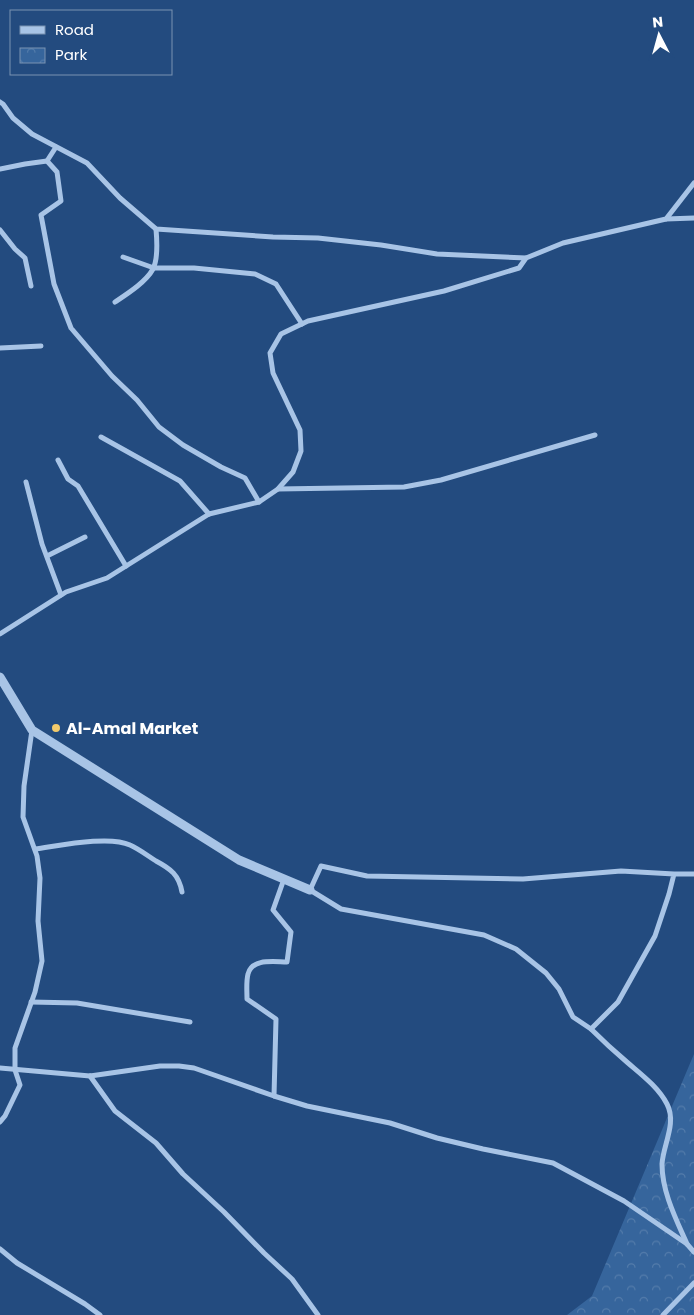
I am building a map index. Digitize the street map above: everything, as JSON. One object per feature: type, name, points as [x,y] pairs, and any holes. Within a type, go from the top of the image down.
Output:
[{"type":"street","points":[[0,102],[13,118],[32,134],[87,163],[120,198],[156,229],[318,238],[437,254],[526,258],[563,243],[666,219],[694,218]]},
{"type":"street","points":[[0,169],[47,161],[56,147]]},
{"type":"street","points":[[47,161],[57,172],[61,200],[41,215],[54,284],[71,328],[159,427],[183,445],[244,478],[259,502]]},
{"type":"street","points":[[666,219],[694,183]]},
{"type":"street","points":[[115,302],[140,284],[154,268],[157,248],[156,229]]},
{"type":"street","points":[[0,230],[25,258],[31,286]]},
{"type":"street","points":[[123,257],[154,268],[194,268],[255,274],[276,284],[302,324]]},
{"type":"street","points":[[0,634],[61,596],[107,578],[209,514],[259,502],[278,489],[293,472],[301,451],[300,430],[273,373],[270,353],[281,334],[308,321],[444,291],[519,268],[526,258]]},
{"type":"street","points":[[0,348],[41,346]]},
{"type":"street","points":[[278,489],[404,487],[441,480],[595,435]]},
{"type":"street","points":[[101,437],[180,482],[209,514]]},
{"type":"street","points":[[58,460],[68,479],[78,486],[126,566]]},
{"type":"street","points":[[26,482],[42,544],[61,596]]},
{"type":"street","points":[[47,556],[86,537]]},
{"type":"street","points":[[0,677],[32,730],[240,860],[310,890],[341,909],[484,935],[516,949],[546,973],[559,989],[573,1017],[591,1029],[604,1043],[646,1077],[668,1106],[670,1121],[662,1164],[665,1189],[687,1244],[694,1252]]},
{"type":"street","points":[[0,1122],[5,1116],[20,1085],[15,1070],[15,1048],[35,992],[42,961],[38,922],[40,878],[37,856],[23,816],[24,786],[32,730]]},
{"type":"street","points":[[35,849],[86,842],[114,841],[129,845],[171,870],[181,882],[182,892]]},
{"type":"street","points":[[310,890],[321,866],[367,876],[523,879],[621,871],[694,874]]},
{"type":"street","points":[[591,1029],[618,1002],[655,936],[674,874]]},
{"type":"street","points":[[274,1096],[276,1018],[247,999],[248,974],[252,966],[260,962],[287,962],[291,932],[274,910],[284,879]]},
{"type":"street","points":[[31,1002],[78,1003],[190,1022]]},
{"type":"street","points":[[0,1068],[90,1076],[160,1066],[194,1068],[307,1106],[390,1123],[437,1138],[553,1163],[624,1201],[694,1247]]},
{"type":"street","points":[[90,1076],[115,1111],[156,1143],[184,1174],[292,1279],[318,1315]]},
{"type":"street","points":[[0,1249],[17,1263],[100,1315]]},
{"type":"street","points":[[662,1315],[670,1312],[694,1283]]},
{"type":"green space","points":[[694,1054],[694,1315],[567,1315],[592,1296]]},
{"type":"place","name":"Al-Amal Market","points":[[56,728]]}]
